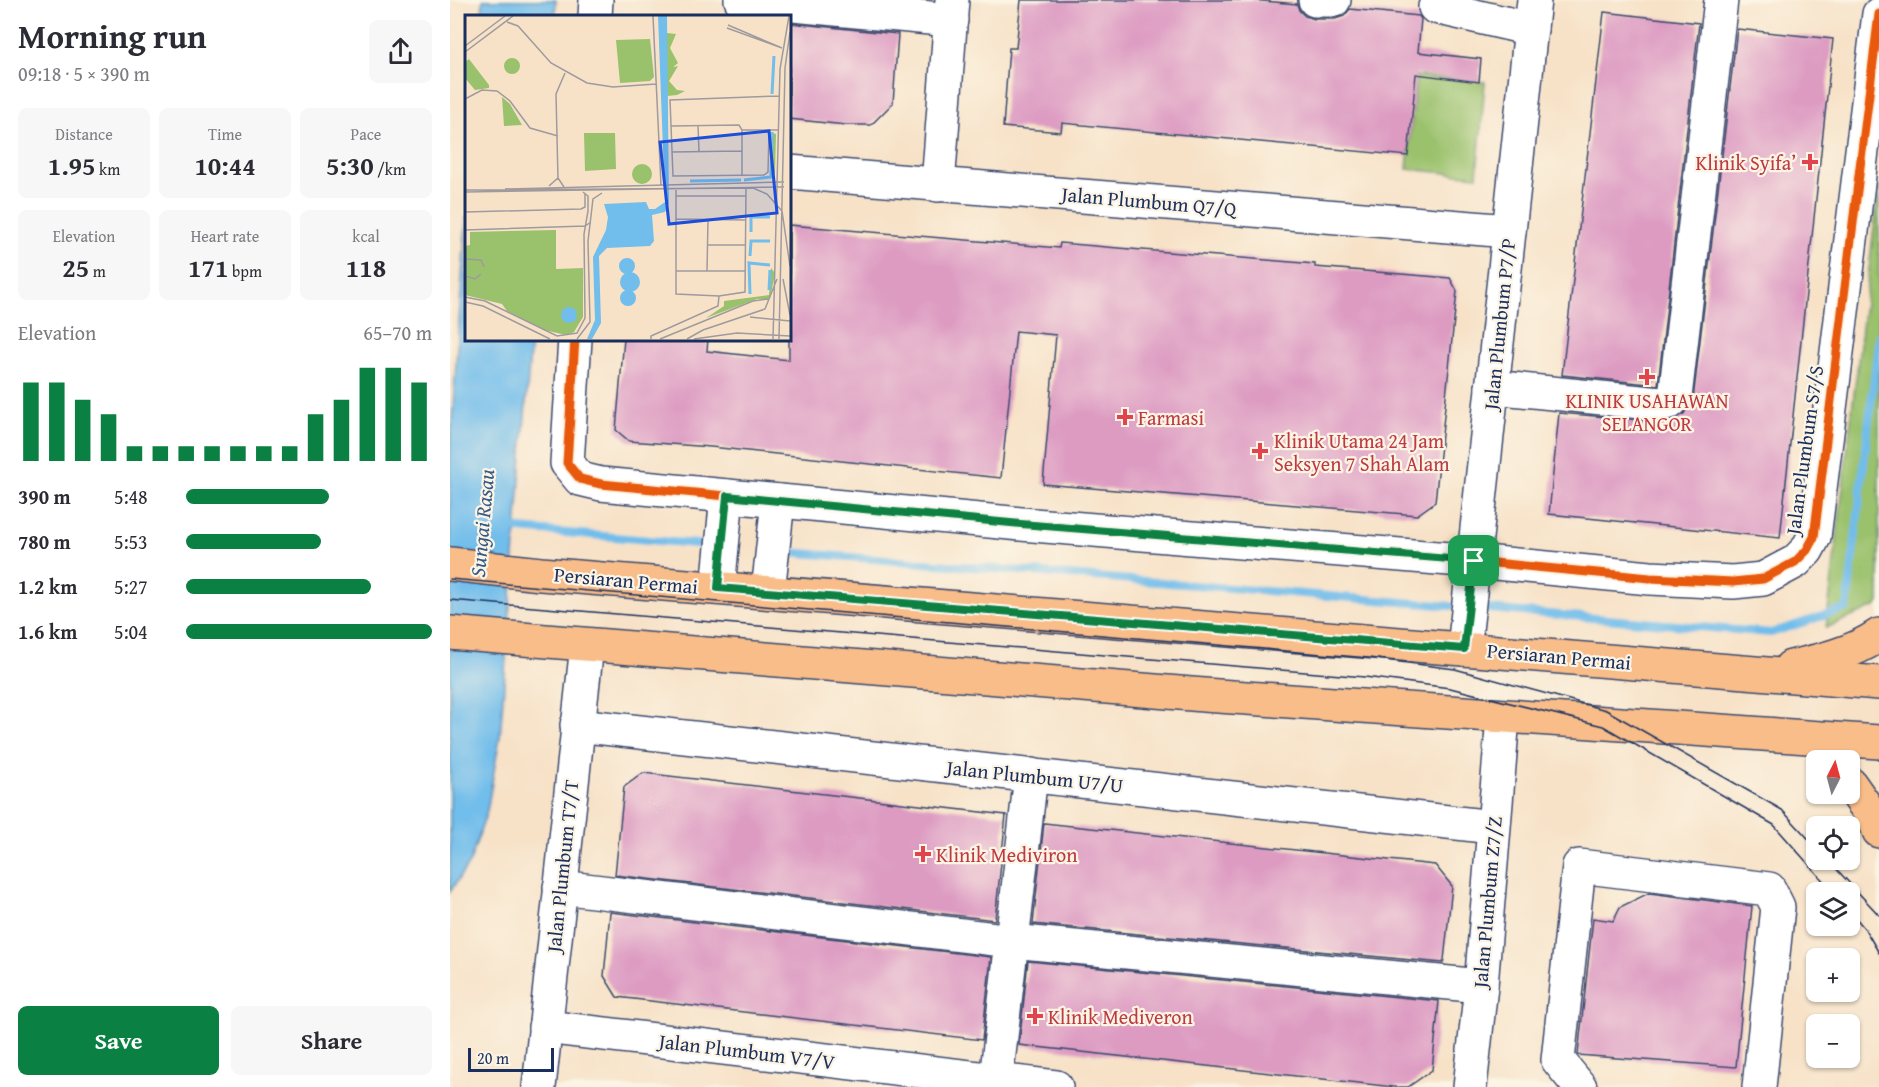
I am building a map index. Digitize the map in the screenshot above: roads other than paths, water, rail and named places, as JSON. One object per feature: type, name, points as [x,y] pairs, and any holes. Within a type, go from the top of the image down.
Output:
[{"type":"main road","name":"Persiaran Permai","points":[[450,564],[542,574],[1879,683]]},
{"type":"main road","points":[[450,633],[1204,695],[1879,742]]},
{"type":"main road","points":[[1763,673],[1828,658],[1865,644],[1879,634]]},
{"type":"main road","points":[[1750,732],[1806,753]]},
{"type":"main road","points":[[1860,798],[1874,818],[1879,831]]},
{"type":"street","points":[[595,15],[596,0]]},
{"type":"street","points":[[741,0],[951,10],[938,185]]},
{"type":"street","points":[[1316,0],[1334,0]]},
{"type":"street","points":[[1492,387],[1661,404],[1670,402],[1675,397],[1721,0]]},
{"type":"street","points":[[1435,7],[1533,15]]},
{"type":"street","name":"Jalan Plumbum S7/S","points":[[575,340],[567,463],[580,479],[601,484],[1033,525],[1474,561],[1650,578],[1733,582],[1763,579],[1795,562],[1807,550],[1814,537],[1879,14]]},
{"type":"street","name":"Jalan Plumbum P7/P","points":[[1464,649],[1533,15]]},
{"type":"street","name":"Jalan Plumbum Q7/Q","points":[[790,172],[1509,231]]},
{"type":"street","points":[[718,588],[727,496]]},
{"type":"street","points":[[768,592],[777,501]]},
{"type":"street","name":"Jalan Plumbum T7/T","points":[[539,1087],[587,645]]},
{"type":"street","name":"Jalan Plumbum Z7/Z","points":[[1470,1087],[1481,986],[1503,717]]},
{"type":"street","name":"Jalan Plumbum U7/U","points":[[577,725],[1493,827]]},
{"type":"street","points":[[996,1080],[1031,775]]},
{"type":"street","points":[[1580,1087],[1558,1060],[1579,866],[1769,890],[1778,907],[1759,1087]]},
{"type":"street","points":[[560,887],[1012,941],[1481,986]]},
{"type":"street","name":"Jalan Plumbum V7/V","points":[[545,1027],[962,1082],[996,1080],[1056,1087]]},
{"type":"water","points":[[483,0],[556,0],[555,15],[482,15]]},
{"type":"water","name":"Sungai Rasau","points":[[465,232],[465,340],[531,340],[500,737],[487,811],[470,862],[450,892],[450,451]]},
{"type":"waterway","points":[[1488,609],[1771,633],[1847,608],[1879,335]]},
{"type":"waterway","points":[[508,528],[708,545]]},
{"type":"waterway","points":[[788,552],[1451,606]]},
{"type":"tram line","points":[[450,579],[1369,658],[1455,669],[1606,710],[1782,810],[1806,836]]},
{"type":"tram line","points":[[450,600],[1365,677],[1450,688],[1603,726],[1774,825],[1824,882]]},
{"type":"tram line","points":[[1837,870],[1879,915]]},
{"type":"tram line","points":[[1860,923],[1879,953]]},
{"type":"place","name":"Klinik Syifa’","points":[[1810,162]]},
{"type":"place","name":"KLINIK USAHAWAN SELANGOR","points":[[1647,377]]},
{"type":"place","name":"Farmasi","points":[[1125,417]]},
{"type":"place","name":"Klinik Utama 24 Jam Seksyen 7 Shah Alam","points":[[1260,451]]},
{"type":"place","name":"Klinik Mediviron","points":[[923,854]]},
{"type":"place","name":"Klinik Mediveron","points":[[1035,1016]]}]
